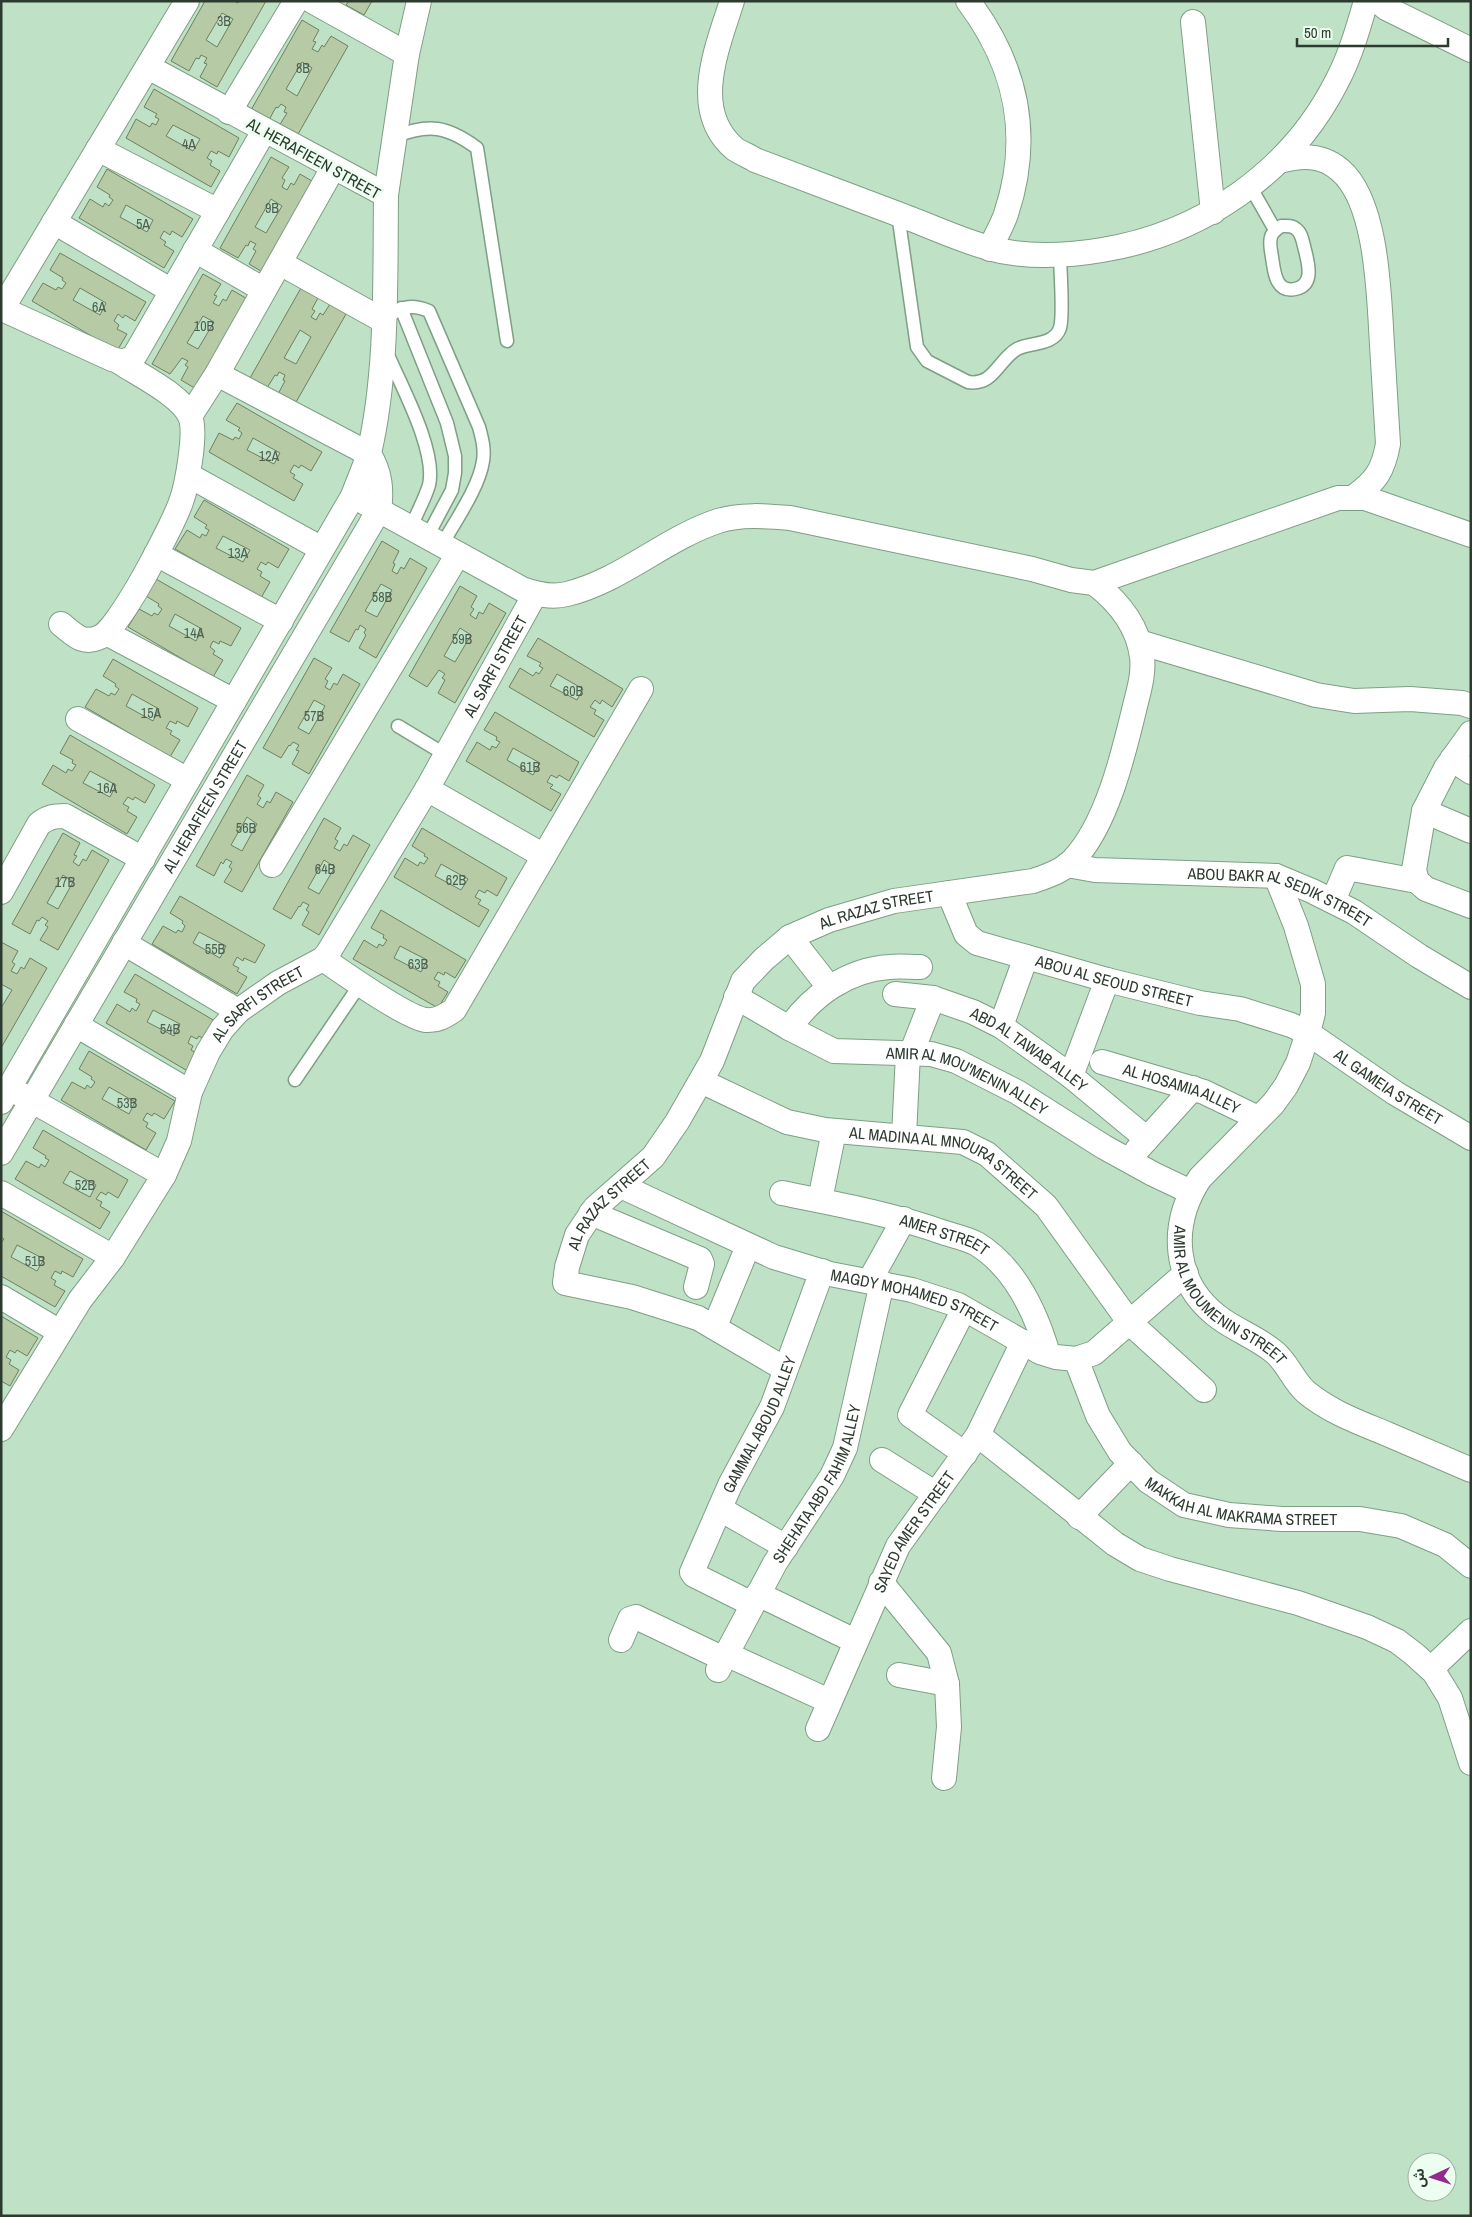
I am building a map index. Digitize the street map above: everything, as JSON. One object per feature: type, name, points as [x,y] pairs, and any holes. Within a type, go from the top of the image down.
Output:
[{"type":"street","points":[[61,624],[78,639],[90,641],[108,634],[156,554],[181,502],[188,475],[192,437],[190,416],[178,401],[118,361],[2,309],[187,1]]},
{"type":"street","points":[[229,112],[296,1]]},
{"type":"street","points":[[312,1],[407,54]]},
{"type":"street","points":[[386,195],[407,54],[419,1]]},
{"type":"street","points":[[732,1],[714,59],[710,82],[711,100],[716,122],[726,139],[736,149],[756,160],[990,249],[1036,255],[1082,254],[1128,246],[1172,232],[1214,212],[1250,186],[1280,161],[1310,124],[1336,84],[1355,40],[1366,1]]},
{"type":"street","points":[[968,1],[998,46],[1011,79],[1018,113],[1020,148],[1015,182],[1006,216],[990,249]]},
{"type":"street","points":[[1378,1],[1386,8],[1471,50]]},
{"type":"street","points":[[1192,22],[1214,212]]},
{"type":"street","name":"AL HERAFIEEN STREET","points":[[4,1091],[353,496],[369,454],[389,323],[386,195],[148,67]]},
{"type":"street","points":[[118,361],[130,359],[135,355],[264,131]]},
{"type":"street","points":[[98,149],[218,211]]},
{"type":"street","points":[[1280,161],[1300,155],[1321,159],[1340,170],[1354,186],[1364,210],[1373,246],[1378,286],[1388,444],[1384,465],[1376,478],[1372,484],[1354,497]]},
{"type":"street","points":[[190,416],[217,374],[334,168]]},
{"type":"street","points":[[54,222],[172,291]]},
{"type":"street","points":[[196,250],[264,290]]},
{"type":"street","points":[[280,263],[389,323]]},
{"type":"street","points":[[217,374],[369,454]]},
{"type":"street","name":"AL HERAFIEEN STREET","points":[[1,1153],[378,510],[380,482],[378,472],[369,454]]},
{"type":"street","points":[[188,475],[322,549]]},
{"type":"street","points":[[353,496],[522,589],[535,594],[567,594],[610,578],[679,538],[719,521],[740,517],[768,516],[830,526],[1071,580],[1094,583],[1322,502],[1354,497],[1375,501],[1471,535]]},
{"type":"street","points":[[272,865],[434,541]]},
{"type":"street","points":[[156,554],[281,621]]},
{"type":"street","name":"AL RAZAZ STREET","points":[[715,1326],[698,1318],[632,1297],[565,1284],[567,1267],[577,1235],[591,1214],[610,1194],[653,1157],[712,1061],[742,981],[764,958],[790,937],[829,920],[894,901],[1033,881],[1055,874],[1073,860],[1087,841],[1102,813],[1117,774],[1143,670],[1139,642],[1132,624],[1122,608],[1109,594],[1094,583]]},
{"type":"street","name":"AL SARFI STREET","points":[[5,1414],[80,1300],[113,1257],[164,1175],[179,1140],[190,1092],[208,1052],[222,1029],[238,1011],[278,982],[323,959],[446,755],[535,594]]},
{"type":"street","points":[[108,634],[234,701]]},
{"type":"street","points":[[1139,642],[1324,696],[1354,701],[1410,699],[1462,703],[1471,706]]},
{"type":"street","points":[[323,959],[415,1017],[435,1019],[450,1013],[459,1001],[641,689]]},
{"type":"street","points":[[78,719],[188,780]]},
{"type":"street","points":[[1417,881],[1414,870],[1424,811],[1446,768],[1461,765],[1471,733]]},
{"type":"street","points":[[426,789],[544,856]]},
{"type":"street","points":[[1424,811],[1471,831]]},
{"type":"street","points":[[1,892],[39,824],[46,818],[65,816],[142,858]]},
{"type":"street","name":"ABOU BAKR AL SEDIK STREET","points":[[1067,865],[1103,870],[1276,876],[1354,912],[1419,956],[1471,987]]},
{"type":"street","points":[[1333,901],[1347,868],[1417,881],[1426,889],[1471,906]]},
{"type":"street","name":"AMIR AL MOUMENIN STREET","points":[[1276,876],[1296,926],[1313,984],[1313,1013],[1298,1063],[1286,1086],[1200,1178],[1191,1192],[1183,1211],[1180,1232],[1180,1253],[1186,1273],[1200,1299],[1210,1310],[1222,1320],[1263,1343],[1278,1355],[1304,1391],[1335,1413],[1471,1470]]},
{"type":"street","name":"ABOU AL SEOUD STREET","points":[[950,893],[966,934],[972,940],[987,946],[1194,1002],[1255,1013],[1308,1033]]},
{"type":"street","points":[[790,937],[829,988]]},
{"type":"street","points":[[124,944],[238,1011]]},
{"type":"street","points":[[1001,1026],[1026,957]]},
{"type":"street","points":[[789,1028],[800,1013],[829,988],[857,974],[888,967],[920,967]]},
{"type":"street","points":[[1071,1076],[1107,980]]},
{"type":"street","name":"ABD AL TAWAB ALLEY","points":[[894,994],[933,998],[973,1012],[1001,1026],[1071,1076],[1147,1139]]},
{"type":"street","name":"AMIR AL MOU'MENIN ALLEY","points":[[736,997],[789,1028],[834,1051],[931,1054],[967,1066],[1017,1092],[1128,1160],[1191,1192]]},
{"type":"street","points":[[904,1136],[910,1054],[933,998]]},
{"type":"street","points":[[76,1025],[190,1092]]},
{"type":"street","name":"AL GAMEIA STREET","points":[[1308,1033],[1395,1092],[1471,1138]]},
{"type":"street","name":"AL HOSAMIA ALLEY","points":[[1102,1062],[1193,1088],[1258,1118]]},
{"type":"street","name":"AL MADINA AL MNOURA STREET","points":[[701,1081],[787,1122],[834,1131],[963,1142],[987,1154],[1046,1206],[1130,1323],[1204,1390]]},
{"type":"street","points":[[1128,1160],[1193,1088]]},
{"type":"street","points":[[4,1091],[32,1101],[164,1175]]},
{"type":"street","points":[[820,1200],[834,1131]]},
{"type":"street","name":"MAGDY MOHAMED STREET","points":[[621,1186],[774,1257],[822,1271],[912,1290],[964,1309],[1040,1352],[1076,1359]]},
{"type":"street","name":"AMER STREET","points":[[782,1192],[904,1219],[977,1244],[996,1259],[1015,1280],[1032,1310],[1048,1354]]},
{"type":"street","points":[[1,1193],[113,1257]]},
{"type":"street","points":[[591,1214],[700,1259],[702,1264],[696,1287]]},
{"type":"street","name":"SHEHATA ABD FAHIM ALLEY","points":[[723,1661],[755,1599],[832,1476],[845,1448],[876,1282],[904,1219]]},
{"type":"street","points":[[748,1246],[715,1326],[785,1369]]},
{"type":"street","name":"GAMMAL ABOUD ALLEY","points":[[755,1599],[692,1574],[730,1485],[772,1407],[822,1271]]},
{"type":"street","points":[[1076,1359],[1094,1353],[1186,1273]]},
{"type":"street","points":[[1,1297],[60,1332]]},
{"type":"street","points":[[964,1309],[910,1415],[965,1454]]},
{"type":"street","name":"SAYED AMER STREET","points":[[818,1728],[898,1546],[978,1435],[1023,1342]]},
{"type":"street","name":"MAKKAH AL MAKRAMA STREET","points":[[1076,1359],[1098,1416],[1120,1452],[1148,1481],[1184,1505],[1229,1515],[1282,1519],[1360,1519],[1401,1526],[1445,1545],[1471,1566]]},
{"type":"street","points":[[978,1435],[1079,1517],[1115,1544],[1140,1559],[1170,1569],[1298,1603],[1367,1627],[1397,1641],[1431,1669],[1450,1698],[1471,1763]]},
{"type":"street","points":[[882,1460],[936,1494]]},
{"type":"street","points":[[1079,1517],[1131,1464]]},
{"type":"street","points":[[720,1509],[786,1547]]},
{"type":"street","points":[[881,1582],[939,1653],[947,1684],[950,1727],[944,1778]]},
{"type":"street","points":[[755,1599],[855,1641]]},
{"type":"street","points":[[621,1640],[630,1620],[636,1617],[723,1661],[829,1702]]},
{"type":"street","points":[[1431,1669],[1471,1631]]},
{"type":"street","points":[[899,1675],[947,1684]]},
{"type":"lane","points":[[394,136],[415,128],[438,128],[459,135],[477,148],[507,341]]},
{"type":"lane","points":[[1250,186],[1275,230]]},
{"type":"lane","points":[[898,214],[917,348],[927,361],[968,382],[975,383],[989,379],[1012,352],[1019,348],[1048,340],[1057,333],[1061,321],[1060,254]]},
{"type":"lane","points":[[1281,226],[1288,226],[1295,228],[1300,234],[1310,268],[1309,278],[1304,285],[1296,289],[1287,289],[1279,284],[1275,277],[1271,237],[1275,230],[1281,226]]},
{"type":"lane","points":[[389,323],[420,307],[429,311],[479,426],[483,443],[483,460],[479,477],[434,541]]},
{"type":"lane","points":[[389,323],[426,450],[434,541]]},
{"type":"lane","points":[[389,323],[452,439],[455,473],[452,490],[434,541]]},
{"type":"lane","points":[[398,726],[446,755]]},
{"type":"lane","points":[[295,1080],[361,983]]},
{"type":"building","points":[[205,1],[234,1],[238,3],[239,1],[266,1],[217,87],[200,77],[207,64],[204,63],[207,58],[201,55],[199,59],[196,58],[189,71],[171,61]],"holes":[[[222,13],[233,19],[217,47],[206,40]]]},
{"type":"building","points":[[349,1],[372,1],[364,15],[346,5]]},
{"type":"building","points":[[302,20],[319,30],[313,41],[316,42],[312,49],[318,52],[322,45],[324,47],[331,36],[348,46],[297,136],[279,126],[287,113],[284,112],[286,107],[281,104],[278,108],[276,107],[269,120],[251,110]],"holes":[[[302,62],[312,68],[297,96],[286,89]]]},
{"type":"building","points":[[154,89],[239,138],[229,157],[218,151],[217,154],[211,151],[207,158],[212,161],[210,165],[220,171],[211,187],[126,138],[136,119],[150,127],[152,123],[156,125],[159,119],[155,117],[157,114],[144,107]],"holes":[[[173,125],[200,139],[193,151],[166,136]]]},
{"type":"building","points":[[271,157],[289,167],[282,178],[285,180],[282,187],[287,190],[291,183],[294,185],[300,174],[317,184],[266,274],[249,264],[256,251],[253,249],[256,244],[250,241],[238,258],[220,248]],"holes":[[[271,199],[282,206],[266,233],[255,227]]]},
{"type":"building","points":[[107,169],[193,219],[182,237],[172,231],[170,235],[164,231],[160,238],[166,242],[164,245],[174,251],[164,268],[79,218],[90,199],[103,207],[105,203],[109,206],[113,200],[109,197],[110,195],[97,187]],"holes":[[[126,205],[153,220],[147,232],[120,217]]]},
{"type":"building","points":[[60,253],[146,302],[135,321],[125,315],[123,318],[118,314],[114,321],[119,325],[117,329],[127,334],[117,351],[32,301],[43,283],[56,290],[58,287],[62,289],[66,283],[62,280],[63,278],[50,270]],"holes":[[[80,288],[106,303],[100,315],[73,300]]]},
{"type":"building","points":[[203,274],[221,284],[214,295],[217,296],[213,303],[219,306],[223,299],[226,301],[232,290],[249,300],[198,390],[181,380],[188,367],[185,365],[188,361],[182,358],[170,374],[152,364]],"holes":[[[203,316],[214,322],[198,349],[187,343]]]},
{"type":"building","points":[[301,288],[318,298],[312,309],[315,311],[311,317],[316,320],[320,313],[323,315],[330,304],[346,314],[295,404],[278,394],[285,381],[283,380],[285,375],[279,372],[267,388],[250,378]],"holes":[[[300,330],[311,337],[296,364],[284,358]]]},
{"type":"building","points":[[237,403],[322,452],[311,471],[301,465],[299,468],[294,465],[290,472],[295,475],[293,478],[303,484],[294,501],[209,452],[219,433],[233,440],[235,437],[239,439],[242,433],[238,430],[240,428],[226,420]],"holes":[[[253,438],[280,453],[274,464],[247,450]]]},
{"type":"building","points":[[204,500],[289,549],[278,568],[268,562],[266,565],[261,562],[257,569],[262,572],[260,576],[270,582],[261,598],[175,549],[187,530],[200,538],[202,534],[206,536],[209,530],[205,528],[207,525],[194,517]],"holes":[[[223,536],[250,550],[243,562],[216,548]]]},
{"type":"building","points":[[382,541],[399,551],[393,563],[395,564],[392,571],[397,574],[401,567],[404,569],[410,558],[427,568],[376,658],[359,648],[366,635],[364,633],[366,629],[360,625],[349,642],[330,632]],"holes":[[[381,584],[392,590],[377,617],[365,611]]]},
{"type":"building","points":[[156,579],[241,628],[231,646],[220,641],[219,644],[213,641],[210,647],[215,651],[213,654],[223,660],[213,677],[128,627],[139,609],[152,616],[154,613],[158,615],[162,609],[158,606],[159,604],[146,596]],"holes":[[[175,614],[202,629],[196,641],[169,626]]]},
{"type":"building","points":[[460,586],[477,596],[471,607],[474,609],[470,615],[476,619],[479,612],[483,614],[489,603],[506,613],[455,703],[438,693],[445,680],[442,678],[445,674],[439,670],[427,687],[409,676]],"holes":[[[460,628],[471,635],[455,662],[444,656]]]},
{"type":"building","points":[[538,638],[623,689],[612,707],[602,700],[600,704],[595,700],[590,707],[596,710],[594,714],[604,720],[594,737],[509,687],[520,668],[533,676],[536,672],[539,674],[543,668],[539,666],[541,663],[527,656]],"holes":[[[557,674],[583,689],[577,700],[550,686]]]},
{"type":"building","points":[[314,658],[332,668],[325,679],[328,681],[325,687],[330,690],[334,683],[337,685],[343,674],[360,684],[309,774],[292,764],[299,751],[296,750],[299,745],[293,742],[281,758],[263,748]],"holes":[[[314,700],[325,706],[309,734],[298,728]]]},
{"type":"building","points":[[113,659],[198,708],[188,727],[177,721],[176,724],[170,721],[166,728],[172,731],[170,734],[180,740],[170,757],[85,707],[96,689],[109,696],[111,693],[115,695],[119,689],[115,686],[116,684],[103,676]],"holes":[[[132,694],[159,709],[153,721],[126,706]]]},
{"type":"building","points":[[495,712],[579,762],[569,781],[559,775],[557,778],[551,775],[547,782],[553,785],[550,788],[561,794],[551,811],[466,761],[477,742],[490,750],[492,746],[496,748],[500,742],[496,740],[497,737],[484,730]],"holes":[[[513,748],[540,763],[533,775],[507,760]]]},
{"type":"building","points":[[70,735],[155,785],[145,803],[135,797],[133,800],[128,797],[123,804],[129,807],[127,811],[137,817],[127,834],[42,784],[53,765],[66,773],[68,769],[72,771],[76,765],[72,763],[73,760],[60,753]],"holes":[[[90,771],[116,785],[110,797],[83,783]]]},
{"type":"building","points":[[247,775],[264,785],[258,796],[261,798],[257,804],[263,808],[267,801],[270,803],[276,792],[293,802],[242,892],[224,882],[232,869],[229,867],[232,862],[226,859],[223,864],[221,862],[214,876],[196,866]],"holes":[[[247,817],[257,824],[242,851],[231,845]]]},
{"type":"building","points":[[324,818],[341,828],[335,839],[338,841],[334,848],[340,851],[344,844],[347,846],[353,835],[370,845],[319,935],[302,925],[309,912],[306,910],[309,905],[303,902],[291,919],[273,909]],"holes":[[[324,860],[335,867],[319,894],[308,888]]]},
{"type":"building","points":[[422,828],[507,878],[497,896],[487,890],[485,893],[479,890],[475,897],[481,900],[478,904],[489,910],[479,927],[394,877],[405,858],[418,866],[420,862],[424,864],[428,858],[412,846]],"holes":[[[441,864],[468,879],[461,890],[435,876]]]},
{"type":"building","points":[[63,833],[80,843],[74,855],[77,856],[73,862],[79,866],[83,859],[86,861],[92,850],[109,860],[58,950],[40,940],[48,927],[45,925],[48,921],[42,917],[39,921],[37,920],[30,934],[12,924]],"holes":[[[63,875],[73,882],[58,909],[47,903]]]},
{"type":"building","points":[[180,896],[265,945],[255,963],[244,958],[243,961],[237,957],[233,965],[239,968],[237,971],[247,977],[237,994],[152,944],[163,926],[176,933],[178,930],[182,932],[185,926],[182,923],[183,921],[170,913]],"holes":[[[199,932],[226,946],[220,958],[193,943]]]},
{"type":"building","points":[[381,910],[466,960],[455,978],[445,972],[444,975],[438,972],[434,979],[440,982],[438,986],[448,992],[438,1008],[353,959],[364,940],[377,948],[379,944],[383,946],[387,940],[383,938],[384,935],[371,928]],"holes":[[[400,946],[427,960],[421,972],[394,958]]]},
{"type":"building","points":[[1,942],[18,951],[12,962],[15,964],[11,971],[17,974],[21,967],[24,969],[30,958],[47,968],[1,1048],[1,1008],[12,990],[1,984]]},
{"type":"building","points":[[135,974],[220,1024],[209,1042],[199,1036],[197,1039],[191,1036],[188,1043],[193,1046],[191,1050],[201,1056],[191,1073],[106,1023],[117,1004],[130,1012],[132,1008],[136,1011],[140,1004],[136,1002],[137,999],[124,992]],"holes":[[[153,1010],[180,1024],[174,1036],[147,1022]]]},
{"type":"building","points":[[89,1051],[175,1101],[164,1119],[154,1113],[152,1116],[147,1113],[143,1120],[148,1123],[146,1127],[156,1133],[146,1150],[61,1100],[72,1082],[85,1089],[87,1085],[91,1088],[95,1082],[91,1079],[92,1077],[79,1069]],"holes":[[[109,1087],[135,1102],[129,1114],[102,1099]]]},
{"type":"building","points":[[43,1130],[128,1180],[118,1198],[108,1192],[106,1195],[101,1192],[96,1199],[102,1202],[100,1206],[110,1212],[100,1229],[15,1179],[26,1161],[39,1168],[41,1164],[45,1167],[49,1160],[33,1148]],"holes":[[[70,1171],[96,1185],[90,1197],[63,1183]]]},
{"type":"building","points":[[1,1211],[83,1259],[73,1277],[62,1271],[61,1274],[55,1271],[51,1278],[56,1281],[54,1285],[65,1291],[55,1307],[1,1276],[1,1243],[4,1239],[1,1238]],"holes":[[[17,1245],[44,1259],[37,1271],[11,1257]]]},
{"type":"building","points":[[1,1316],[38,1338],[27,1356],[17,1350],[15,1353],[10,1350],[6,1357],[11,1360],[9,1364],[19,1370],[10,1386],[1,1381]]}]
